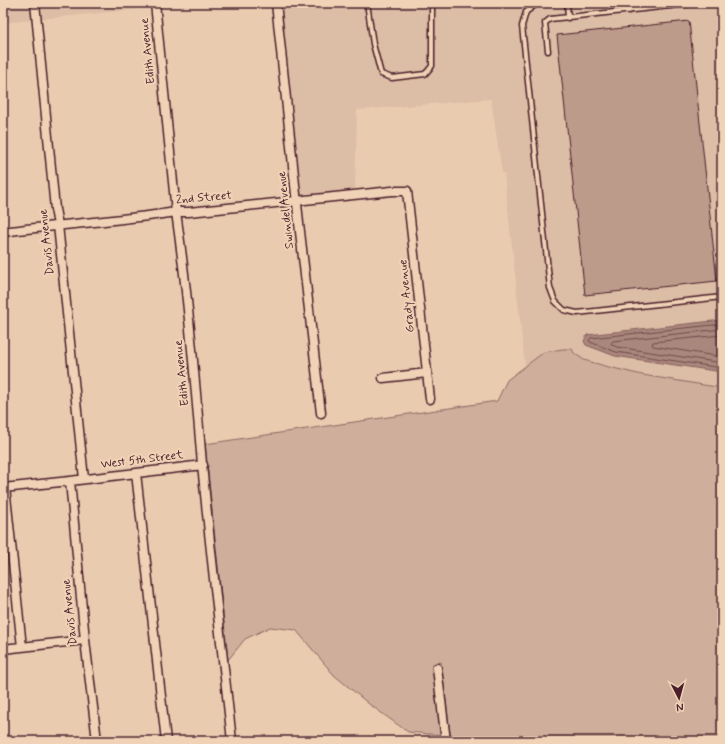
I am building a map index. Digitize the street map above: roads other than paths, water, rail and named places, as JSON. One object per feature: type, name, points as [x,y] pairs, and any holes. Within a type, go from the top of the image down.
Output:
[{"type":"street","name":"Davis Avenue","points":[[35,3],[84,479]]},
{"type":"street","name":"Edith Avenue","points":[[155,3],[232,741]]},
{"type":"street","name":"Swindel Avenue","points":[[276,3],[321,413]]},
{"type":"street","name":"2nd Street","points":[[3,232],[176,212],[392,191],[407,191]]},
{"type":"street","name":"Grady Avenue","points":[[407,191],[430,399]]},
{"type":"street","points":[[383,378],[427,373]]},
{"type":"street","name":"West 5th Street","points":[[70,481],[202,465]]},
{"type":"street","points":[[136,473],[166,741]]},
{"type":"street","name":"Davis Avenue","points":[[70,481],[85,640],[97,741]]},
{"type":"street","points":[[22,647],[4,487],[70,481]]},
{"type":"street","points":[[3,649],[85,640]]},
{"type":"street","points":[[437,668],[446,741]]},
{"type":"lane","points":[[367,3],[373,44],[381,74],[392,78],[425,74],[432,66],[432,3]]},
{"type":"lane","points":[[538,3],[526,12],[522,26],[550,288],[555,301],[564,310],[577,313],[722,297]]},
{"type":"lane","points":[[567,3],[568,18]]},
{"type":"lane","points":[[628,3],[629,11]]},
{"type":"lane","points":[[548,51],[545,23],[550,20],[689,4]]},
{"type":"water","points":[[722,320],[722,372],[615,356],[586,345],[584,341],[587,335]]}]
